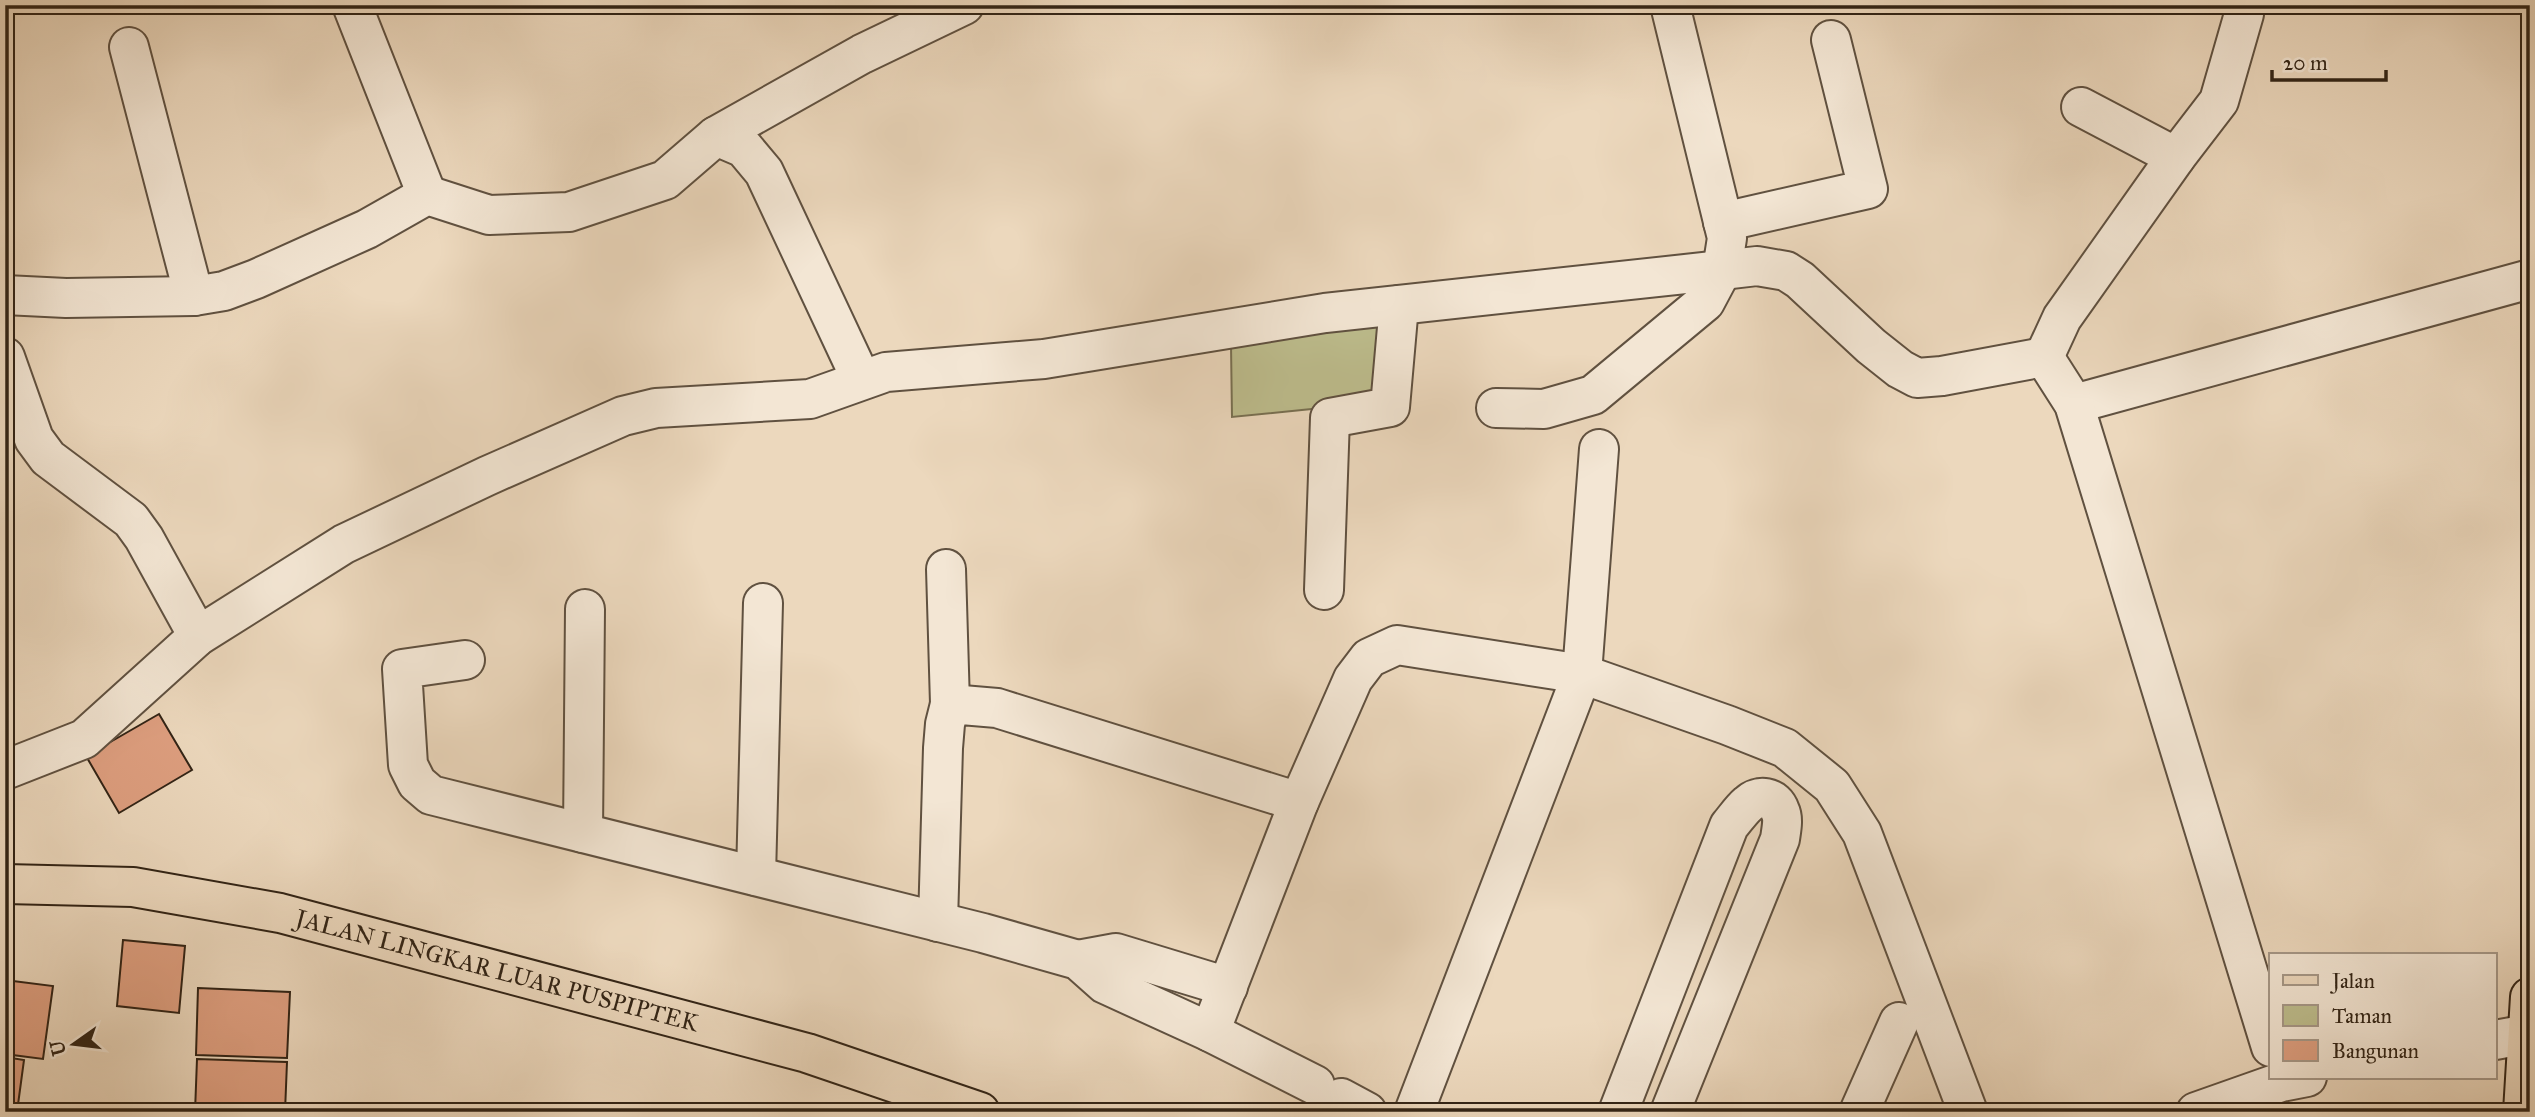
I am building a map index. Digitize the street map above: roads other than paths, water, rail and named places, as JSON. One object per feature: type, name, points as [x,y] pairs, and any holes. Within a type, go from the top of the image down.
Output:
[{"type":"main road","name":"JALAN LINGKAR LUAR PUSPIPTEK","points":[[5,884],[133,887],[280,913],[807,1053],[980,1112]]},
{"type":"main road","points":[[2517,1024],[2523,1112]]},
{"type":"street","points":[[352,5],[427,195]]},
{"type":"street","points":[[5,295],[66,298],[194,296],[224,291],[367,229],[427,195],[489,215],[569,212],[665,180],[716,136],[862,54],[964,5]]},
{"type":"street","points":[[1496,408],[1544,409],[1593,395],[1705,302],[1722,270],[1727,238],[1670,5]]},
{"type":"street","points":[[2044,356],[2062,318],[2176,157],[2220,101],[2245,5]]},
{"type":"street","points":[[1723,222],[1868,189],[1831,40]]},
{"type":"street","points":[[129,47],[194,296]]},
{"type":"street","points":[[2081,107],[2176,157]]},
{"type":"street","points":[[716,136],[744,148],[764,172],[861,379]]},
{"type":"street","points":[[5,770],[84,739],[198,636],[344,544],[487,476],[624,416],[656,408],[810,399],[825,396],[861,379],[886,372],[1044,359],[1325,313],[1757,266],[1786,271],[1871,346],[1900,369],[1917,378],[1942,376],[2044,356]]},
{"type":"street","points":[[2074,404],[2530,278]]},
{"type":"street","points":[[1324,590],[1329,418],[1390,407],[1399,305]]},
{"type":"street","points":[[2044,356],[2074,404],[2269,1020]]},
{"type":"street","points":[[5,357],[34,439],[48,458],[131,520],[144,538],[198,636]]},
{"type":"street","points":[[1414,1112],[1581,674],[1599,449]]},
{"type":"street","points":[[938,922],[943,748],[950,704],[946,569]]},
{"type":"street","points":[[756,876],[763,603]]},
{"type":"street","points":[[583,833],[585,609]]},
{"type":"street","points":[[1210,1032],[1299,802],[1353,679],[1369,658],[1396,645],[1581,674],[1785,748],[1832,786],[1861,833],[1968,1112]]},
{"type":"street","points":[[465,660],[402,668],[408,765],[417,783],[431,795],[938,922],[1078,960],[1116,953],[1228,987]]},
{"type":"street","points":[[950,704],[996,708],[1299,802]]},
{"type":"street","points":[[1618,1112],[1729,826],[1749,803],[1764,797],[1772,799],[1781,811],[1780,839],[1670,1112]]},
{"type":"street","points":[[1078,960],[1105,984],[1210,1032],[1341,1099]]},
{"type":"street","points":[[1859,1112],[1899,1022]]},
{"type":"street","points":[[2196,1112],[2270,1078]]}]
